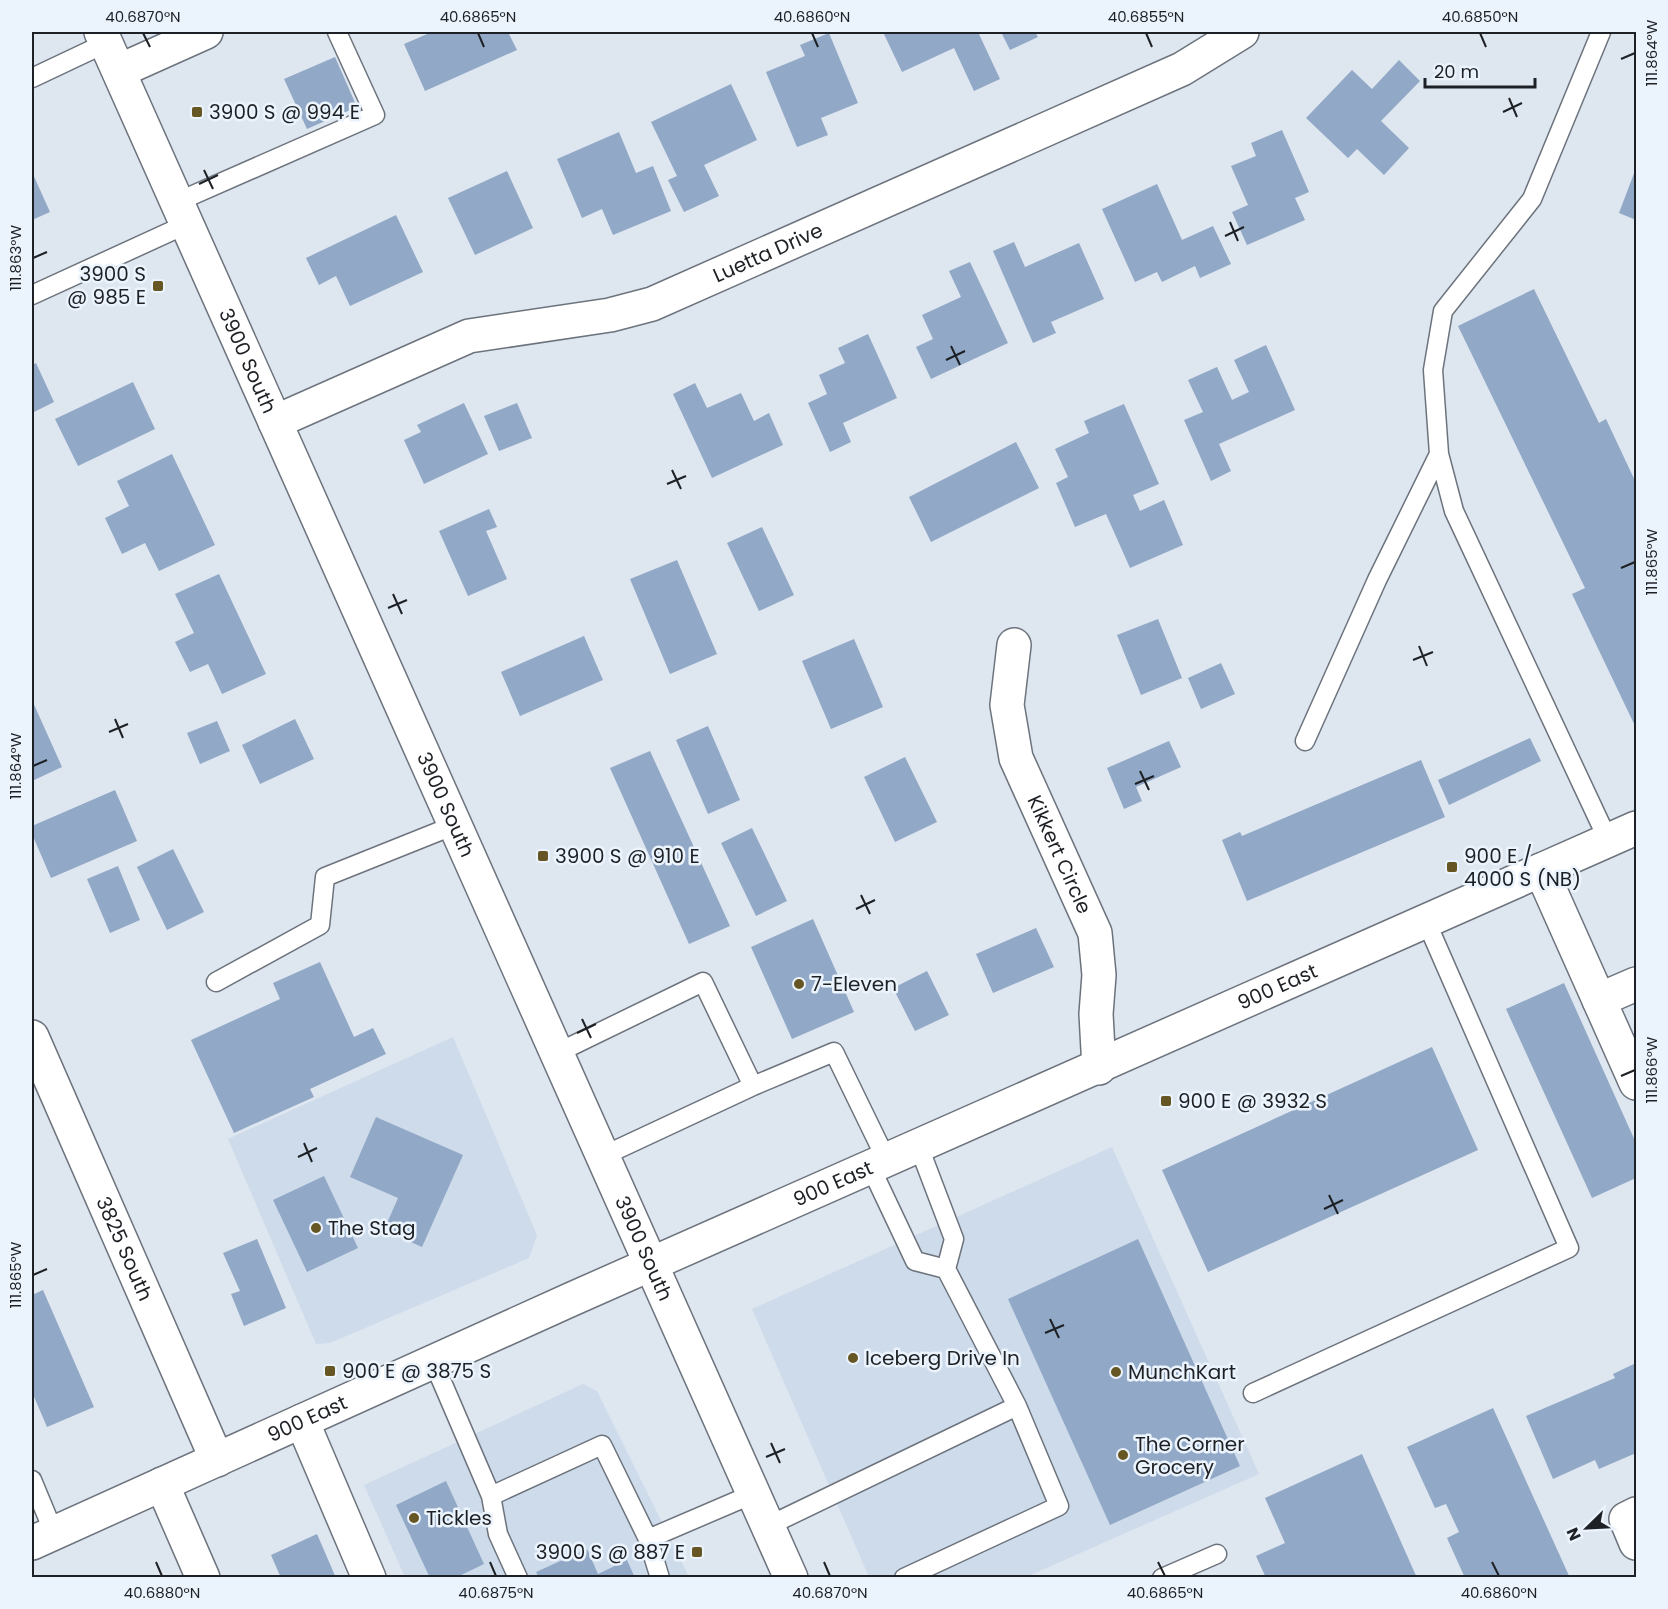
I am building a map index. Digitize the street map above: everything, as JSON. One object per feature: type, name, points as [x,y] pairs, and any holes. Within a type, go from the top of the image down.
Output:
[{"type":"main road","points":[[109,48],[207,32]]},
{"type":"main road","name":"Luetta Drive","points":[[275,422],[470,336],[610,315],[662,300],[1182,69],[1228,43],[1242,32]]},
{"type":"main road","name":"3900 South","points":[[109,48],[791,1578]]},
{"type":"main road","name":"Kikkert Circle","points":[[1014,645],[1007,705],[1016,758],[1095,933],[1100,975],[1096,1014],[1098,1068]]},
{"type":"main road","name":"900 East","points":[[43,1538],[433,1361],[1622,834]]},
{"type":"main road","points":[[1541,870],[1636,1083]]},
{"type":"main road","points":[[1599,1000],[1636,984]]},
{"type":"main road","name":"3825 South","points":[[32,1037],[218,1460]]},
{"type":"main road","points":[[302,1421],[369,1578]]},
{"type":"main road","points":[[162,1484],[203,1578]]},
{"type":"lane","points":[[32,295],[182,213],[375,115],[337,32]]},
{"type":"lane","points":[[1601,32],[1532,200],[1443,310],[1433,370],[1439,454],[1454,511],[1622,834]]},
{"type":"lane","points":[[32,78],[109,48]]},
{"type":"lane","points":[[1305,741],[1377,580],[1439,454]]},
{"type":"lane","points":[[216,982],[320,925],[325,878],[455,825]]},
{"type":"lane","points":[[1253,1393],[1569,1248],[1426,921]]},
{"type":"lane","points":[[557,1053],[703,982],[753,1086]]},
{"type":"lane","points":[[603,1156],[753,1086],[834,1052],[915,1261],[946,1269]]},
{"type":"lane","points":[[904,1578],[1059,1506],[1017,1406],[946,1269],[954,1239],[919,1147]]},
{"type":"lane","points":[[433,1361],[492,1496],[498,1534],[518,1578]]},
{"type":"lane","points":[[768,1526],[1017,1406]]},
{"type":"lane","points":[[492,1496],[602,1445],[648,1539],[660,1578]]},
{"type":"lane","points":[[32,1480],[43,1538]]},
{"type":"lane","points":[[648,1539],[753,1494]]},
{"type":"lane","points":[[1162,1578],[1217,1554]]},
{"type":"shaded area","points":[[453,1037],[537,1235],[529,1258],[330,1343],[316,1344],[228,1139]]},
{"type":"shaded area","points":[[1112,1147],[1259,1474],[1026,1577],[869,1577],[752,1309]]},
{"type":"shaded area","points":[[583,1384],[597,1391],[689,1577],[405,1577],[364,1485]]},
{"type":"building","points":[[432,32],[508,32],[517,50],[425,91],[404,44]]},
{"type":"building","points":[[883,32],[978,32],[1000,79],[974,91],[954,48],[902,72]]},
{"type":"building","points":[[1001,32],[1035,32],[1038,37],[1010,50]]},
{"type":"building","points":[[829,33],[858,103],[821,118],[828,135],[797,147],[766,72],[805,56],[800,45]]},
{"type":"building","points":[[335,57],[357,107],[307,129],[284,79]]},
{"type":"building","points":[[1399,60],[1420,81],[1381,121],[1409,148],[1384,175],[1357,149],[1348,158],[1306,118],[1352,70],[1372,89]]},
{"type":"building","points":[[731,84],[757,140],[704,165],[719,196],[684,212],[668,180],[677,176],[651,122]]},
{"type":"building","points":[[1282,130],[1309,192],[1295,198],[1305,220],[1247,245],[1232,212],[1248,205],[1231,166],[1256,156],[1251,143]]},
{"type":"building","points":[[619,132],[636,173],[653,166],[671,211],[613,235],[602,209],[582,218],[557,159]]},
{"type":"building","points":[[1636,168],[1636,220],[1619,213]]},
{"type":"building","points":[[507,171],[533,228],[475,255],[448,198]]},
{"type":"building","points":[[32,172],[50,212],[32,220]]},
{"type":"building","points":[[1157,184],[1182,240],[1213,226],[1231,264],[1200,278],[1195,266],[1162,282],[1157,272],[1135,282],[1102,209]]},
{"type":"building","points":[[396,215],[423,272],[350,306],[336,276],[319,285],[306,258]]},
{"type":"building","points":[[1014,242],[1025,267],[1079,243],[1104,299],[1051,322],[1056,333],[1033,343],[993,251]]},
{"type":"building","points":[[970,262],[1008,343],[931,379],[916,347],[933,339],[922,315],[961,297],[949,271]]},
{"type":"building","points":[[1534,289],[1599,423],[1606,419],[1636,483],[1636,728],[1572,594],[1585,588],[1458,326]]},
{"type":"building","points":[[868,334],[897,398],[843,423],[851,442],[830,452],[808,403],[827,394],[819,375],[845,363],[838,348]]},
{"type":"building","points":[[1266,345],[1295,410],[1219,444],[1231,471],[1211,481],[1184,420],[1203,412],[1188,380],[1217,367],[1232,400],[1249,392],[1234,360]]},
{"type":"building","points":[[36,363],[54,402],[32,413],[32,365]]},
{"type":"building","points":[[133,382],[155,429],[78,466],[55,419]]},
{"type":"building","points":[[695,383],[707,408],[741,393],[754,421],[769,413],[783,445],[712,478],[673,394]]},
{"type":"building","points":[[464,403],[488,454],[424,484],[404,440],[421,432],[417,425]]},
{"type":"building","points":[[517,403],[532,438],[499,451],[484,416]]},
{"type":"building","points":[[1124,404],[1159,484],[1133,495],[1140,511],[1164,500],[1183,545],[1130,568],[1106,514],[1075,527],[1056,483],[1068,477],[1055,449],[1089,433],[1084,421]]},
{"type":"building","points":[[1016,442],[1039,488],[931,542],[909,497]]},
{"type":"building","points":[[172,454],[215,545],[159,571],[145,543],[122,554],[105,518],[129,506],[117,481]]},
{"type":"building","points":[[489,509],[497,527],[486,531],[507,579],[468,596],[439,531]]},
{"type":"building","points":[[762,527],[794,595],[759,611],[727,543]]},
{"type":"building","points":[[677,560],[717,654],[670,674],[630,579]]},
{"type":"building","points":[[219,574],[266,674],[222,694],[208,664],[190,672],[175,642],[194,633],[175,594]]},
{"type":"building","points":[[1158,619],[1182,678],[1141,695],[1117,635]]},
{"type":"building","points":[[584,636],[603,680],[520,716],[501,672]]},
{"type":"building","points":[[854,639],[883,707],[831,729],[802,661]]},
{"type":"building","points":[[1221,663],[1235,694],[1201,709],[1188,678]]},
{"type":"building","points":[[32,700],[62,767],[32,781]]},
{"type":"building","points":[[295,719],[314,759],[260,784],[242,745]]},
{"type":"building","points":[[217,721],[230,751],[200,764],[187,733]]},
{"type":"building","points":[[708,726],[740,800],[708,814],[676,740]]},
{"type":"building","points":[[1530,738],[1541,761],[1449,805],[1438,780]]},
{"type":"building","points":[[1169,741],[1181,767],[1136,787],[1142,801],[1124,809],[1107,768]]},
{"type":"building","points":[[650,751],[730,926],[689,944],[610,768]]},
{"type":"building","points":[[905,757],[937,822],[895,842],[864,777]]},
{"type":"building","points":[[1421,760],[1445,817],[1247,901],[1222,840],[1240,832],[1242,836]]},
{"type":"building","points":[[115,790],[137,841],[51,878],[32,834],[32,826]]},
{"type":"building","points":[[752,828],[787,901],[756,916],[721,843]]},
{"type":"building","points":[[173,849],[204,912],[167,930],[137,867]]},
{"type":"building","points":[[118,866],[140,920],[110,933],[87,879]]},
{"type":"building","points":[[813,919],[854,1012],[792,1039],[751,947]]},
{"type":"building","points":[[1036,928],[1054,967],[993,993],[976,954]]},
{"type":"building","points":[[320,962],[354,1037],[373,1028],[386,1054],[310,1089],[314,1097],[234,1133],[191,1040],[280,999],[273,983]]},
{"type":"building","points":[[927,971],[949,1015],[915,1031],[893,988]]},
{"type":"building","points":[[1564,983],[1636,1143],[1636,1178],[1592,1198],[1506,1009]]},
{"type":"building","points":[[1432,1047],[1478,1150],[1208,1272],[1162,1170]]},
{"type":"building","points":[[376,1117],[463,1155],[422,1247],[384,1230],[398,1198],[350,1177]]},
{"type":"building","points":[[324,1176],[358,1248],[307,1272],[273,1200]]},
{"type":"building","points":[[257,1239],[286,1308],[244,1326],[231,1294],[240,1291],[223,1253]]},
{"type":"building","points":[[1138,1239],[1240,1466],[1110,1525],[1008,1299]]},
{"type":"building","points":[[43,1290],[94,1407],[47,1427],[32,1392],[32,1295]]},
{"type":"building","points":[[1636,1363],[1636,1453],[1599,1469],[1595,1460],[1553,1479],[1526,1416],[1615,1378],[1613,1374]]},
{"type":"building","points":[[1493,1408],[1570,1578],[1465,1578],[1447,1538],[1459,1532],[1446,1504],[1435,1508],[1407,1447]]},
{"type":"building","points":[[1362,1454],[1417,1578],[1266,1578],[1256,1556],[1285,1543],[1265,1498]]},
{"type":"building","points":[[446,1481],[484,1564],[455,1578],[430,1578],[396,1505]]},
{"type":"building","points":[[317,1534],[336,1578],[281,1578],[271,1555]]},
{"type":"building","points":[[587,1549],[598,1574],[627,1560],[635,1578],[539,1578],[536,1572]]},
{"type":"place","name":"3900 S @ 994 E","points":[[197,112]]},
{"type":"place","name":"3900 S @ 985 E","points":[[158,286]]},
{"type":"place","name":"3900 S @ 910 E","points":[[543,856]]},
{"type":"place","name":"900 E / 4000 S (NB)","points":[[1452,867]]},
{"type":"place","name":"7-Eleven","points":[[799,984]]},
{"type":"place","name":"900 E @ 3932 S","points":[[1166,1101]]},
{"type":"place","name":"The Stag","points":[[316,1228]]},
{"type":"place","name":"Iceberg Drive In","points":[[853,1358]]},
{"type":"place","name":"900 E @ 3875 S","points":[[330,1371]]},
{"type":"place","name":"MunchKart","points":[[1116,1372]]},
{"type":"place","name":"The Corner Grocery","points":[[1123,1455]]},
{"type":"place","name":"Tickles","points":[[414,1518]]},
{"type":"place","name":"3900 S @ 887 E","points":[[697,1552]]}]
